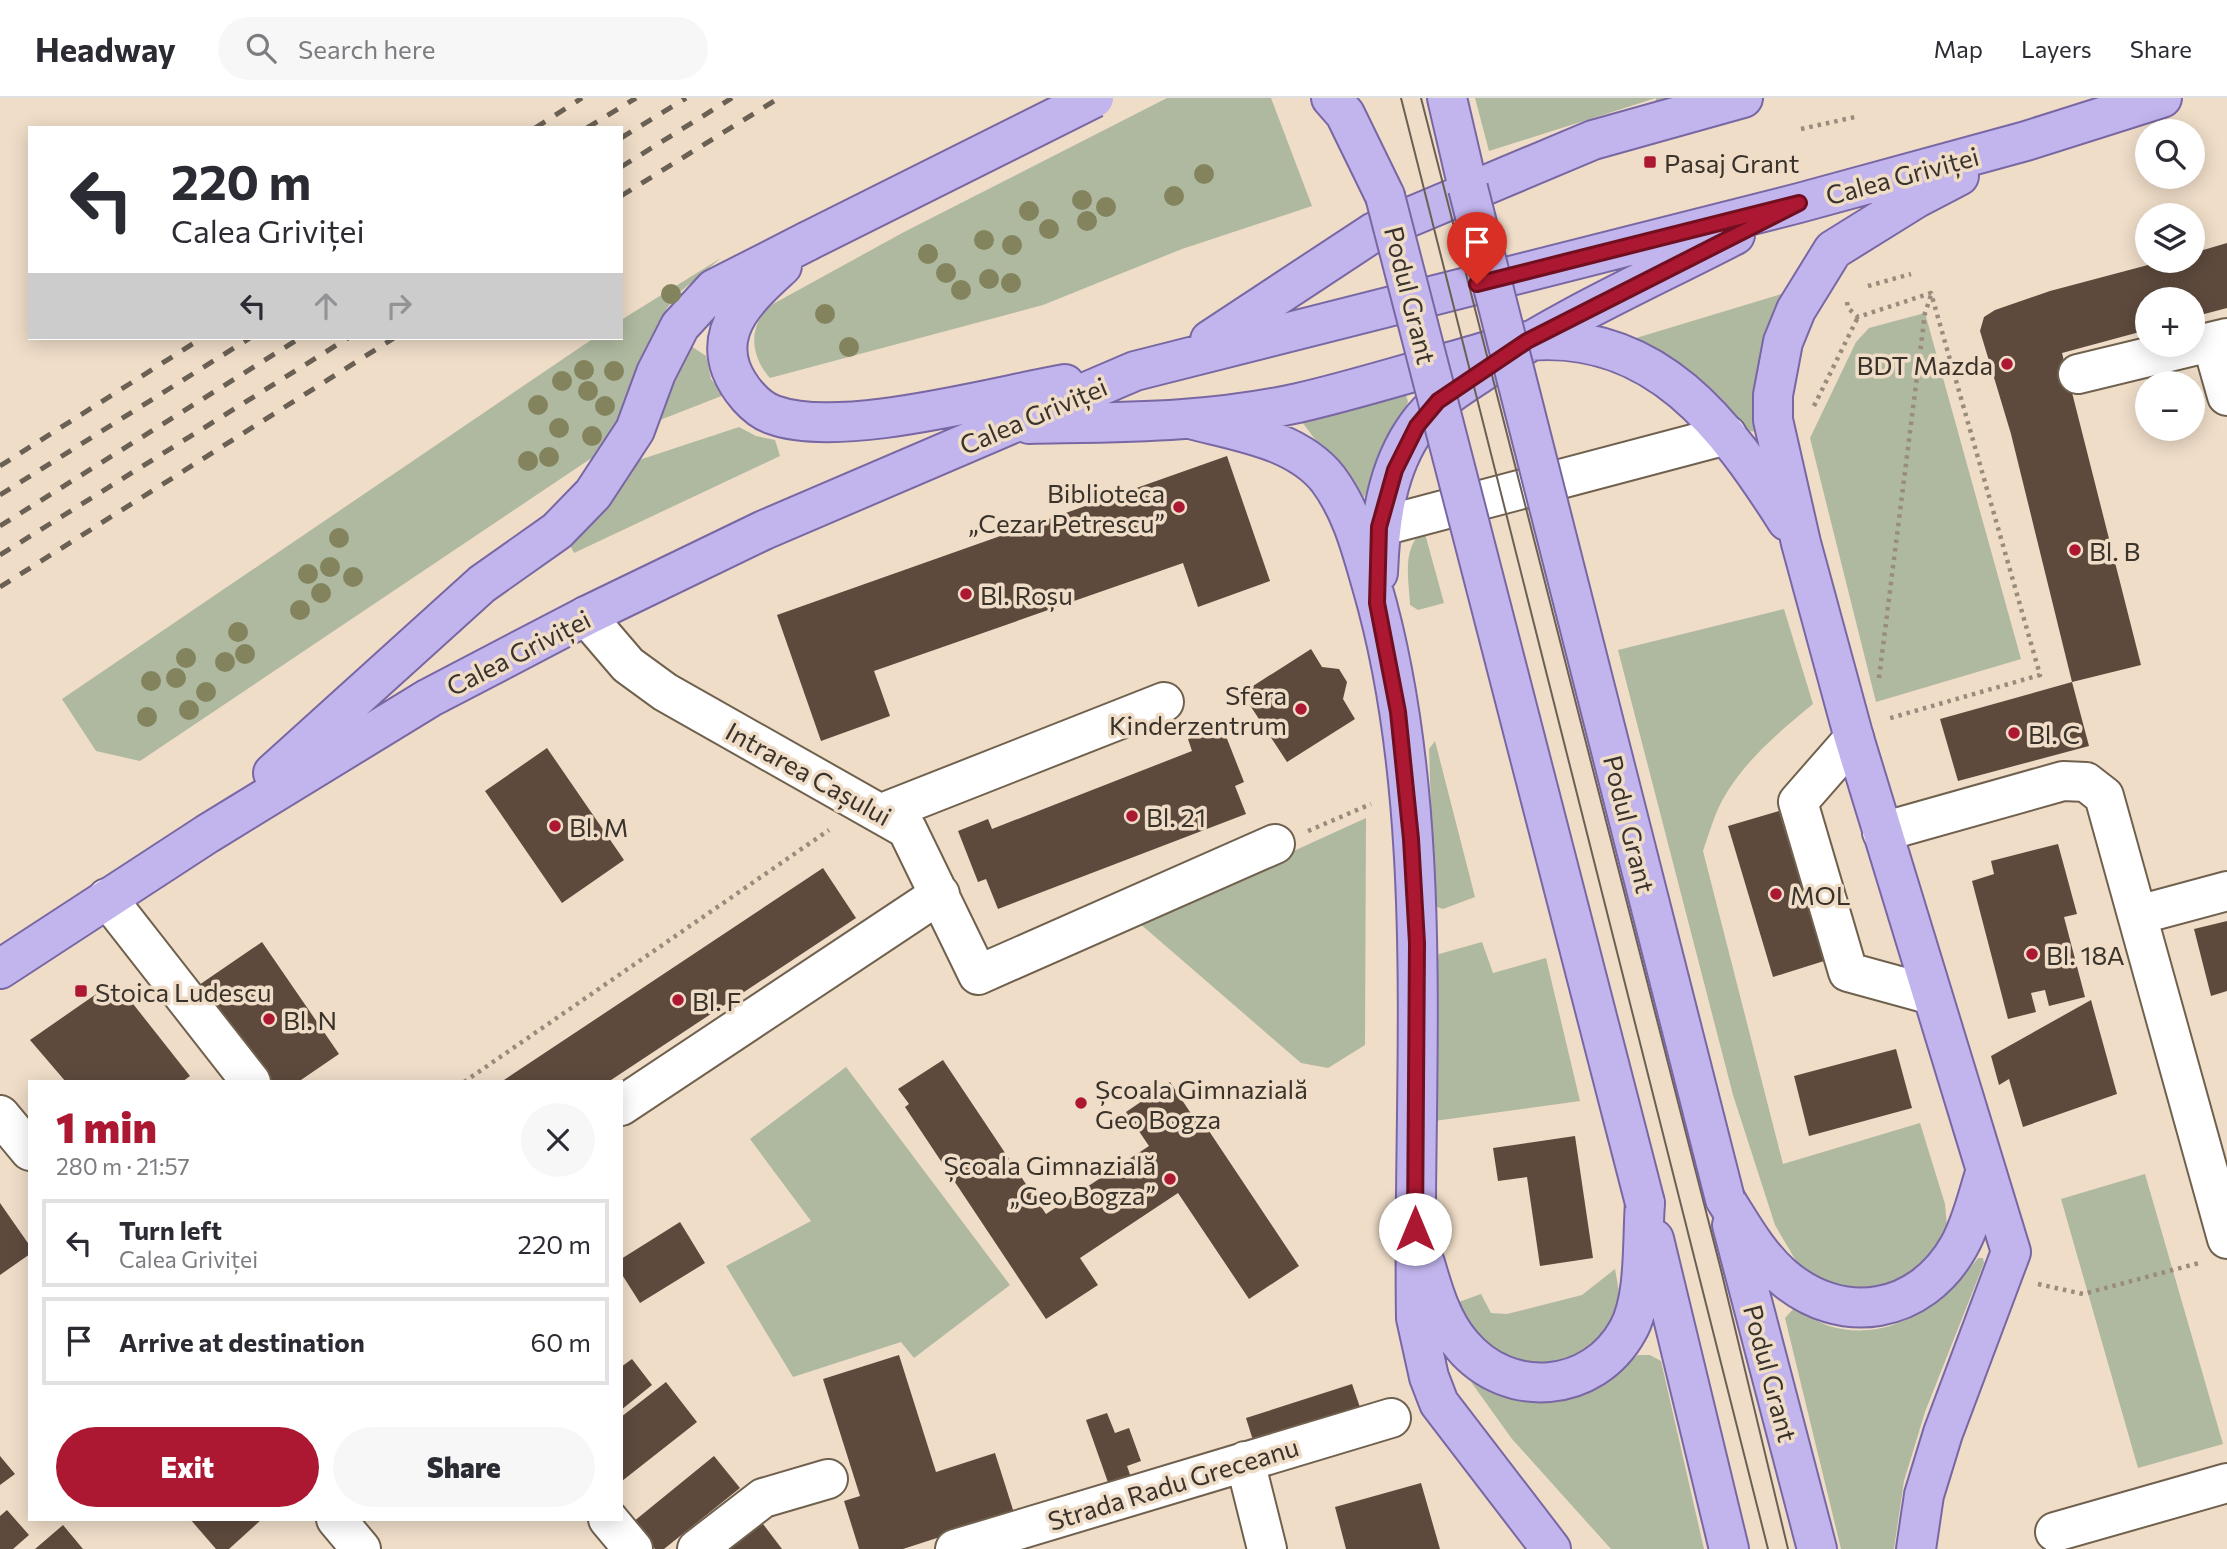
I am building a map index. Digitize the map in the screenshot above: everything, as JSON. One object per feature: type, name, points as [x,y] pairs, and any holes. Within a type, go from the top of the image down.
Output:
[{"type":"main road","points":[[207,834],[482,584],[578,511],[622,454],[635,430],[664,353],[680,326],[714,289],[1094,98]]},
{"type":"main road","points":[[1331,98],[1345,114],[1385,196]]},
{"type":"main road","name":"Podul Grant","points":[[1364,98],[1385,196],[1645,1203],[1730,1549]]},
{"type":"main road","name":"Podul Grant","points":[[1447,98],[1725,1199],[1817,1549]]},
{"type":"main road","points":[[1468,98],[1464,126],[1468,188]]},
{"type":"main road","points":[[1187,356],[1374,232],[1593,140],[1743,98]]},
{"type":"main road","name":"Calea Griviței","points":[[0,969],[207,834],[429,698],[586,616],[764,530],[1135,371],[1799,203],[2026,141],[2162,98]]},
{"type":"main road","points":[[1916,1549],[1924,1495],[1942,1433],[2011,1252],[1882,832],[1869,729],[1801,543],[1773,420],[1773,394],[1783,342],[1792,321],[1833,250],[1915,199],[2026,141]]},
{"type":"main road","points":[[1377,603],[1379,527],[1388,488],[1402,453],[1417,426],[1438,401],[1527,341],[1799,203]]},
{"type":"main road","points":[[808,241],[743,304],[729,334],[728,357],[736,378],[758,405],[772,415],[816,421],[873,419],[1135,371]]},
{"type":"main road","points":[[1009,425],[1195,421],[1298,403],[1527,341],[1570,342],[1603,348],[1645,365],[1683,387],[1727,435],[1761,479],[1801,543]]},
{"type":"main road","points":[[1195,421],[1268,439],[1302,457],[1326,477],[1353,520],[1387,642],[1407,789],[1417,943],[1416,1318],[1429,1377],[1439,1403],[1551,1549]]},
{"type":"main road","points":[[1725,1199],[1755,1247],[1783,1277],[1816,1298],[1850,1307],[1875,1308],[1914,1294],[1939,1274],[1960,1244],[1986,1170]]},
{"type":"main road","points":[[1415,1229],[1436,1301],[1461,1345],[1487,1368],[1516,1382],[1550,1382],[1586,1373],[1612,1353],[1629,1329],[1639,1290],[1645,1203]]},
{"type":"street","points":[[2078,373],[2219,340],[2227,396]]},
{"type":"street","points":[[1379,527],[1727,435]]},
{"type":"street","name":"Intrarea Cașului","points":[[586,616],[628,665],[665,692],[907,828],[978,975],[1275,844]]},
{"type":"street","points":[[874,809],[1164,702]]},
{"type":"street","points":[[1869,729],[1798,802],[1849,972],[1932,995]]},
{"type":"street","points":[[1882,832],[2063,781],[2087,782],[2104,796],[2138,915],[2214,1251]]},
{"type":"street","points":[[2138,915],[2227,891]]},
{"type":"street","points":[[623,1105],[940,894]]},
{"type":"street","points":[[107,898],[249,1080]]},
{"type":"street","points":[[0,1115],[28,1149]]},
{"type":"street","name":"Strada Radu Greceanu","points":[[955,1549],[1391,1418]]},
{"type":"street","points":[[1245,1461],[1267,1549]]},
{"type":"street","points":[[697,1549],[763,1498],[828,1479]]},
{"type":"street","points":[[2055,1532],[2227,1483]]},
{"type":"street","points":[[338,1521],[361,1549]]},
{"type":"street","points":[[610,1521],[633,1549]]},
{"type":"path","points":[[1801,129],[1855,117]]},
{"type":"path","points":[[1833,250],[1848,308],[1858,317],[1931,293]]},
{"type":"path","points":[[1868,286],[1911,274]]},
{"type":"path","points":[[1878,689],[1925,313],[1931,293]]},
{"type":"path","points":[[1869,729],[2040,675],[1931,293]]},
{"type":"path","points":[[1275,844],[1407,789]]},
{"type":"path","points":[[467,1080],[874,809]]},
{"type":"path","points":[[2037,1284],[2083,1294],[2214,1251]]},
{"type":"green space","points":[[1167,98],[1271,98],[1312,206],[1182,249],[1043,305],[770,378],[763,369],[755,350],[755,330],[773,304],[904,232]]},
{"type":"green space","points":[[1475,98],[1656,98],[1489,151]]},
{"type":"green space","points":[[1656,98],[1689,98],[1655,103]]},
{"type":"green space","points":[[721,258],[681,291],[667,308],[649,343],[639,376],[605,449],[140,761],[96,751],[62,699],[591,340],[623,340],[623,319]]},
{"type":"green space","points":[[1785,293],[1755,432],[1750,431],[1690,376],[1636,338]]},
{"type":"green space","points":[[1925,313],[2021,659],[1876,702],[1810,438],[1856,342],[1869,328]]},
{"type":"green space","points":[[691,346],[706,356],[711,379],[724,395],[660,420],[675,379]]},
{"type":"green space","points":[[1406,395],[1408,402],[1362,502],[1299,418]]},
{"type":"green space","points":[[739,427],[756,436],[775,440],[780,456],[574,553],[568,541],[636,461]]},
{"type":"green space","points":[[1424,530],[1444,603],[1418,610],[1410,605],[1408,564],[1412,546]]},
{"type":"green space","points":[[1784,609],[1813,704],[1752,759],[1732,785],[1714,818],[1703,851],[1783,1164],[1920,1123],[1945,1204],[1947,1226],[1941,1246],[1928,1265],[1874,1294],[1821,1283],[1799,1266],[1775,1225],[1733,1095],[1618,650]]},
{"type":"green space","points":[[1435,741],[1475,897],[1443,909],[1437,907],[1434,900],[1429,749]]},
{"type":"green space","points":[[1366,818],[1365,1045],[1328,1068],[1301,1063],[1138,922]]},
{"type":"green space","points":[[1482,942],[1493,973],[1546,958],[1580,1101],[1434,1121],[1436,964],[1439,954]]},
{"type":"green space","points":[[846,1067],[1010,1285],[914,1358],[901,1342],[793,1377],[726,1266],[811,1221],[750,1139]]},
{"type":"green space","points":[[2145,1174],[2223,1444],[2138,1468],[2061,1199]]},
{"type":"green space","points":[[1978,1258],[1983,1258],[1984,1263],[1925,1412],[1904,1481],[1894,1549],[1841,1549],[1785,1318],[1795,1307],[1829,1326],[1852,1330],[1894,1325],[1914,1316],[1949,1291]]},
{"type":"green space","points":[[1615,1269],[1618,1302],[1606,1329],[1592,1345],[1574,1356],[1554,1361],[1532,1361],[1511,1356],[1491,1346],[1472,1332],[1456,1303],[1481,1294],[1491,1313],[1507,1314],[1582,1295]]},
{"type":"green space","points":[[1638,1355],[1650,1355],[1661,1361],[1704,1549],[1611,1549],[1512,1439],[1471,1382],[1521,1400],[1559,1402],[1595,1387]]},
{"type":"building","points":[[2227,243],[2227,308],[2205,314],[2205,287],[2135,287],[2135,333],[2062,353],[2141,665],[2072,682],[2011,434],[1980,331],[1984,317],[1995,310],[2050,291],[2135,268],[2135,273],[2205,273],[2205,249]]},
{"type":"building","name":"Bl. Roșu","points":[[1227,456],[1270,581],[1198,607],[1183,563],[874,671],[890,716],[821,741],[777,615]]},
{"type":"building","name":"Sfera Kinderzentrum","points":[[1311,649],[1322,667],[1339,669],[1347,682],[1343,699],[1355,719],[1287,762],[1242,693]]},
{"type":"building","name":"Bl. C","points":[[2072,682],[2089,746],[1958,781],[1940,719]]},
{"type":"building","name":"Bl. 21","points":[[1222,726],[1244,782],[1235,786],[1246,814],[998,909],[986,879],[978,882],[958,831],[988,819],[992,829],[1192,751],[1188,739]]},
{"type":"building","name":"Bl. M","points":[[547,748],[624,860],[562,903],[485,791]]},
{"type":"building","name":"MOL","points":[[1779,811],[1824,961],[1773,977],[1728,826]]},
{"type":"building","name":"Bl. 18A","points":[[2058,844],[2077,914],[2064,917],[2085,997],[2049,1006],[2045,990],[2031,993],[2036,1012],[2008,1019],[1972,881],[1994,874],[1991,861]]},
{"type":"building","name":"Bl. F","points":[[823,868],[856,918],[611,1080],[504,1080]]},
{"type":"building","points":[[2227,921],[2227,991],[2211,996],[2194,929]]},
{"type":"building","name":"Bl. N","points":[[262,942],[339,1054],[301,1080],[265,1080],[199,985]]},
{"type":"building","points":[[115,981],[190,1076],[185,1080],[64,1080],[30,1040]]},
{"type":"building","points":[[2091,1000],[2117,1094],[2023,1127],[2009,1079],[1999,1085],[1991,1056]]},
{"type":"building","points":[[1896,1049],[1912,1108],[1809,1136],[1794,1076]]},
{"type":"building","name":"Școala Gimnazială „Geo Bogza”","points":[[943,1060],[1046,1214],[1149,1146],[1126,1112],[1170,1082],[1198,1124],[1203,1122],[1299,1266],[1249,1299],[1178,1193],[1080,1258],[1098,1285],[1046,1319],[905,1107],[909,1104],[898,1089]]},
{"type":"building","points":[[1575,1136],[1593,1258],[1540,1266],[1527,1177],[1498,1181],[1493,1148]]},
{"type":"building","points":[[0,1203],[28,1243],[28,1255],[0,1275]]},
{"type":"building","points":[[680,1222],[705,1263],[640,1303],[623,1276],[623,1258]]},
{"type":"building","points":[[899,1355],[936,1472],[995,1453],[1014,1513],[903,1549],[859,1549],[844,1501],[860,1496],[823,1379]]},
{"type":"building","points":[[632,1359],[652,1385],[623,1408],[623,1366]]},
{"type":"building","points":[[666,1382],[697,1422],[623,1480],[623,1415]]},
{"type":"building","points":[[1352,1384],[1363,1416],[1256,1450],[1246,1418]]},
{"type":"building","points":[[1107,1413],[1115,1433],[1129,1428],[1141,1461],[1127,1466],[1133,1483],[1111,1491],[1086,1420]]},
{"type":"building","points":[[0,1456],[15,1474],[0,1485]]},
{"type":"building","points":[[714,1456],[740,1488],[664,1549],[655,1549],[633,1522]]},
{"type":"building","points":[[1421,1483],[1440,1549],[1346,1549],[1335,1507]]},
{"type":"building","points":[[7,1510],[29,1535],[13,1549],[0,1549],[0,1516]]},
{"type":"building","points":[[760,1520],[782,1549],[721,1549]]},
{"type":"building","points":[[192,1521],[260,1521],[229,1549],[216,1549]]},
{"type":"building","points":[[63,1525],[83,1549],[35,1549]]},
{"type":"tram line","points":[[1401,98],[1768,1549]]},
{"type":"tram line","points":[[1421,98],[1721,1270],[1788,1549]]},
{"type":"railway","points":[[538,126],[582,98]]},
{"type":"railway","points":[[590,126],[636,98]]},
{"type":"railway","points":[[623,137],[686,98]]},
{"type":"railway","points":[[623,166],[732,98]]},
{"type":"railway","points":[[623,195],[779,98]]},
{"type":"railway","points":[[0,466],[199,340]]},
{"type":"railway","points":[[0,495],[247,340]]},
{"type":"railway","points":[[0,526],[297,340]]},
{"type":"railway","points":[[0,555],[345,340]]},
{"type":"railway","points":[[0,587],[391,340]]},
{"type":"place","name":"Pasaj Grant","points":[[1650,162]]},
{"type":"place","name":"BDT Mazda","points":[[2007,364]]},
{"type":"place","name":"Biblioteca „Cezar Petrescu”","points":[[1179,507]]},
{"type":"place","name":"Bl. B","points":[[2075,550]]},
{"type":"place","name":"Bl. Roșu","points":[[966,594]]},
{"type":"place","name":"Sfera Kinderzentrum","points":[[1301,709]]},
{"type":"place","name":"Bl. C","points":[[2014,733]]},
{"type":"place","name":"Bl. 21","points":[[1132,816]]},
{"type":"place","name":"Bl. M","points":[[555,826]]},
{"type":"place","name":"MOL","points":[[1776,894]]},
{"type":"place","name":"Bl. 18A","points":[[2032,954]]},
{"type":"place","name":"Stoica Ludescu","points":[[81,991]]},
{"type":"place","name":"Bl. F","points":[[678,1000]]},
{"type":"place","name":"Bl. N","points":[[269,1019]]},
{"type":"place","name":"Școala Gimnazială Geo Bogza","points":[[1081,1103]]},
{"type":"place","name":"Școala Gimnazială „Geo Bogza”","points":[[1170,1179]]},
{"type":"route","points":[[1415,1229],[1417,943],[1411,839],[1398,712],[1387,642],[1377,603],[1379,527],[1388,488],[1402,453],[1417,426],[1438,401],[1527,341],[1799,203],[1477,284]]}]
